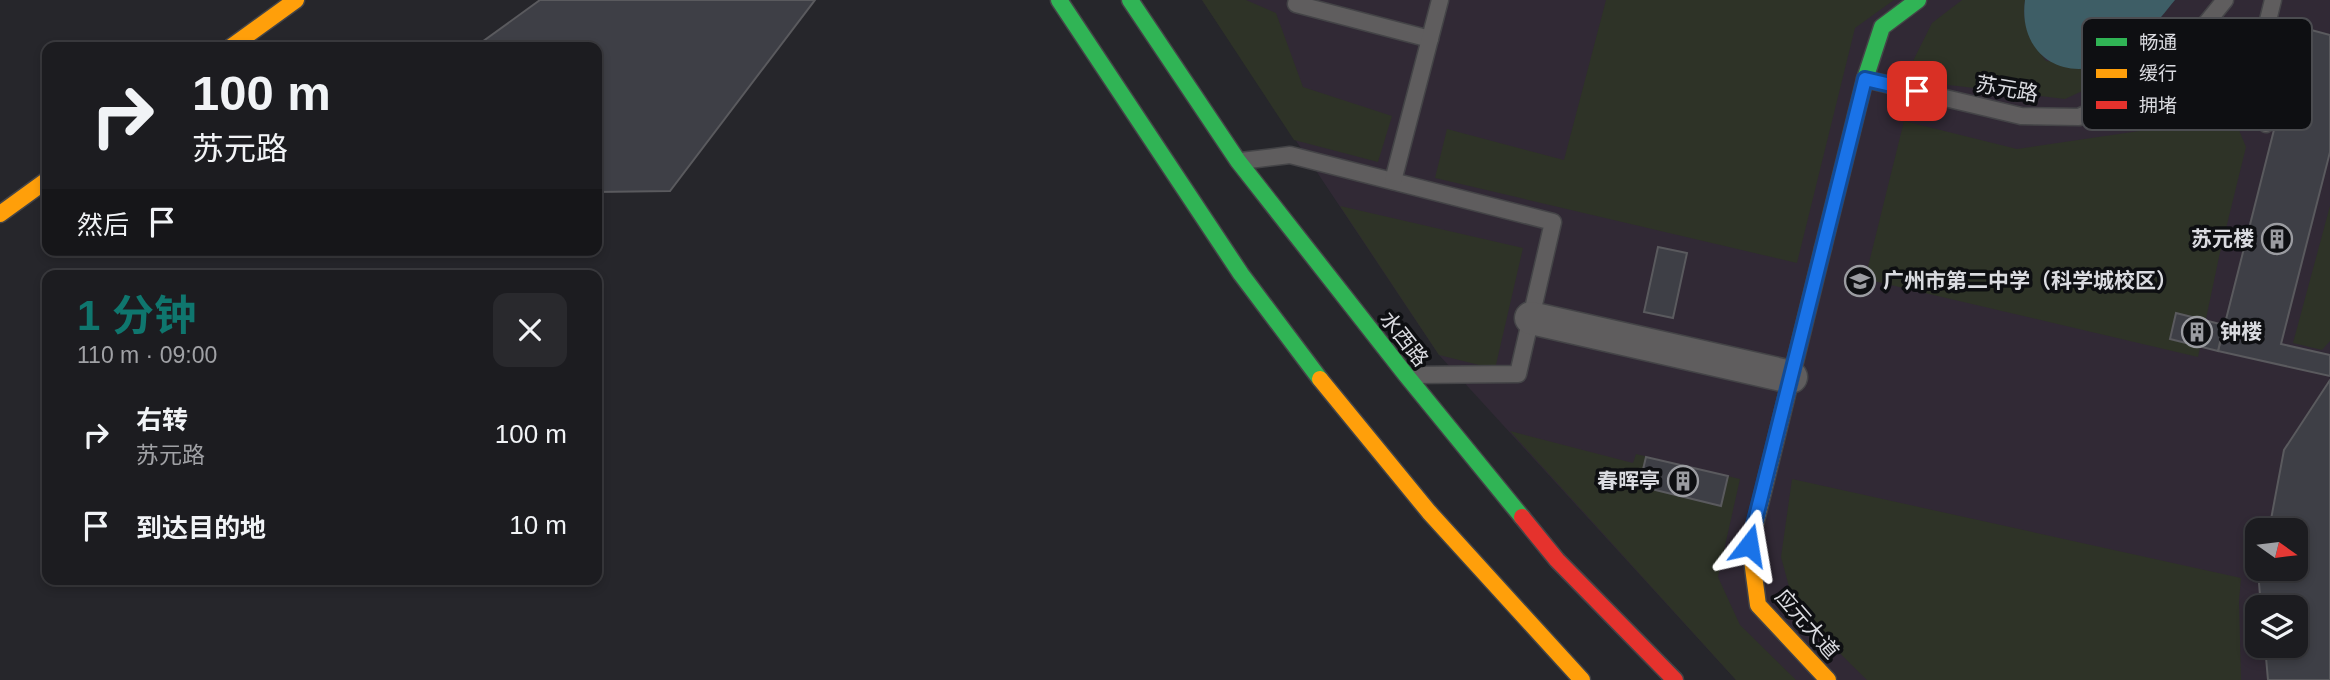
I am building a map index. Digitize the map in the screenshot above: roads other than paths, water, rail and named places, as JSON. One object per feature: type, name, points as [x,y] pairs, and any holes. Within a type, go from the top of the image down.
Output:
[{"type":"main road","points":[[237,42],[296,0]]},
{"type":"main road","points":[[1059,0],[1241,274],[1304,359],[1429,512],[1581,680]]},
{"type":"main road","name":"水西路","points":[[1130,0],[1238,161],[1406,375],[1557,560],[1675,680]]},
{"type":"main road","name":"应元大道","points":[[1828,680],[1758,605],[1749,545],[1865,79],[1882,27],[1918,0]]},
{"type":"main road","points":[[0,214],[42,184]]},
{"type":"street","points":[[1531,318],[1791,377]]},
{"type":"lane","points":[[1297,0],[1296,4],[1430,39]]},
{"type":"lane","points":[[1392,181],[1440,0]]},
{"type":"lane","name":"苏元路","points":[[2211,18],[2225,0]]},
{"type":"lane","points":[[2269,18],[2273,0]]},
{"type":"lane","name":"苏元路","points":[[1865,79],[2021,116],[2082,116]]},
{"type":"lane","points":[[1238,161],[1290,155],[1553,222],[1518,374],[1406,375]]},
{"type":"water","points":[[2025,0],[2175,0],[2160,18],[2082,18],[2082,69],[2061,66],[2049,61],[2039,52],[2032,42],[2024,15]]},
{"type":"place","name":"苏元楼","points":[[2277,239]]},
{"type":"place","name":"广州市第二中学（科学城校区）","points":[[1860,281]]},
{"type":"place","name":"钟楼","points":[[2197,332]]},
{"type":"place","name":"春晖亭","points":[[1683,481]]}]
